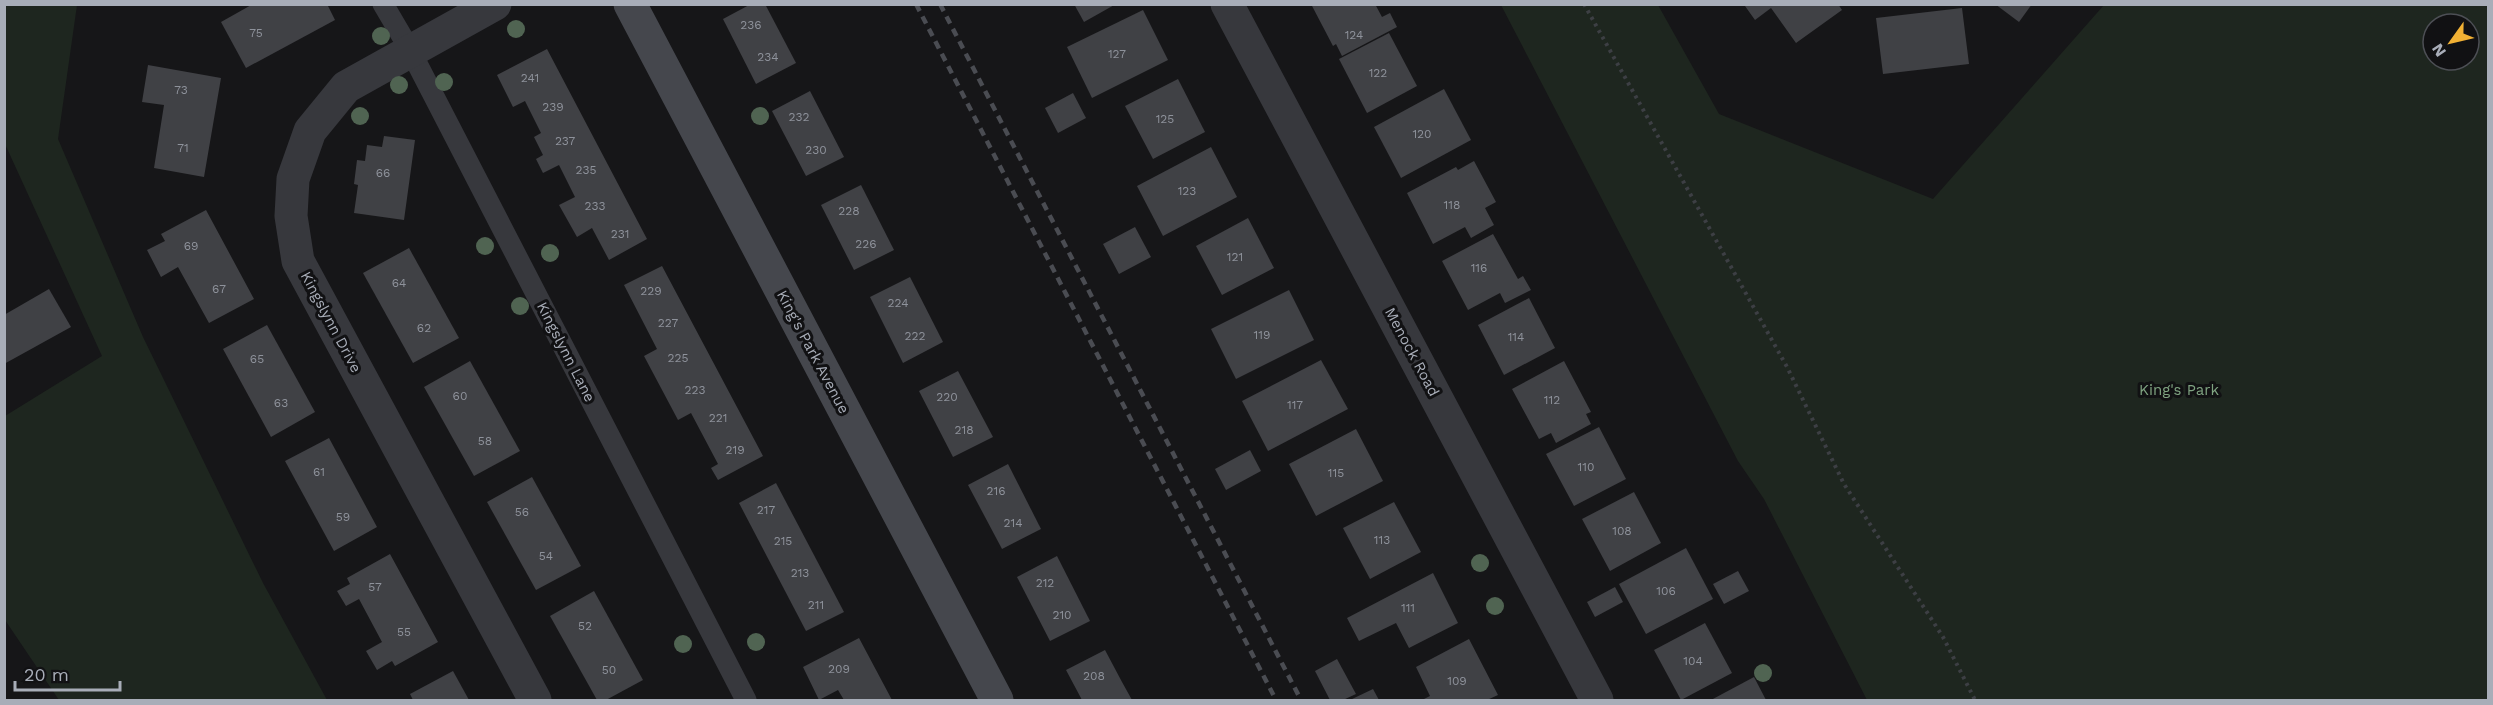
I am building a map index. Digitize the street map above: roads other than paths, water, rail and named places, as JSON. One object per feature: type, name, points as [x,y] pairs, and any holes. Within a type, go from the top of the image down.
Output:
[{"type":"main road","name":"King's Park Avenue","points":[[630,4],[997,700]]},
{"type":"street","name":"Kingslynn Drive","points":[[495,4],[346,87],[310,130],[293,179],[291,216],[298,261],[535,700]]},
{"type":"street","name":"Menock Road","points":[[1227,4],[1597,700]]},
{"type":"lane","name":"Kingslynn Lane","points":[[383,4],[410,50],[746,700]]},
{"type":"railway","points":[[916,4],[1276,700]]},
{"type":"railway","points":[[940,4],[1301,700]]},
{"type":"park label","name":"King's Park","points":[[2179,390]]}]
